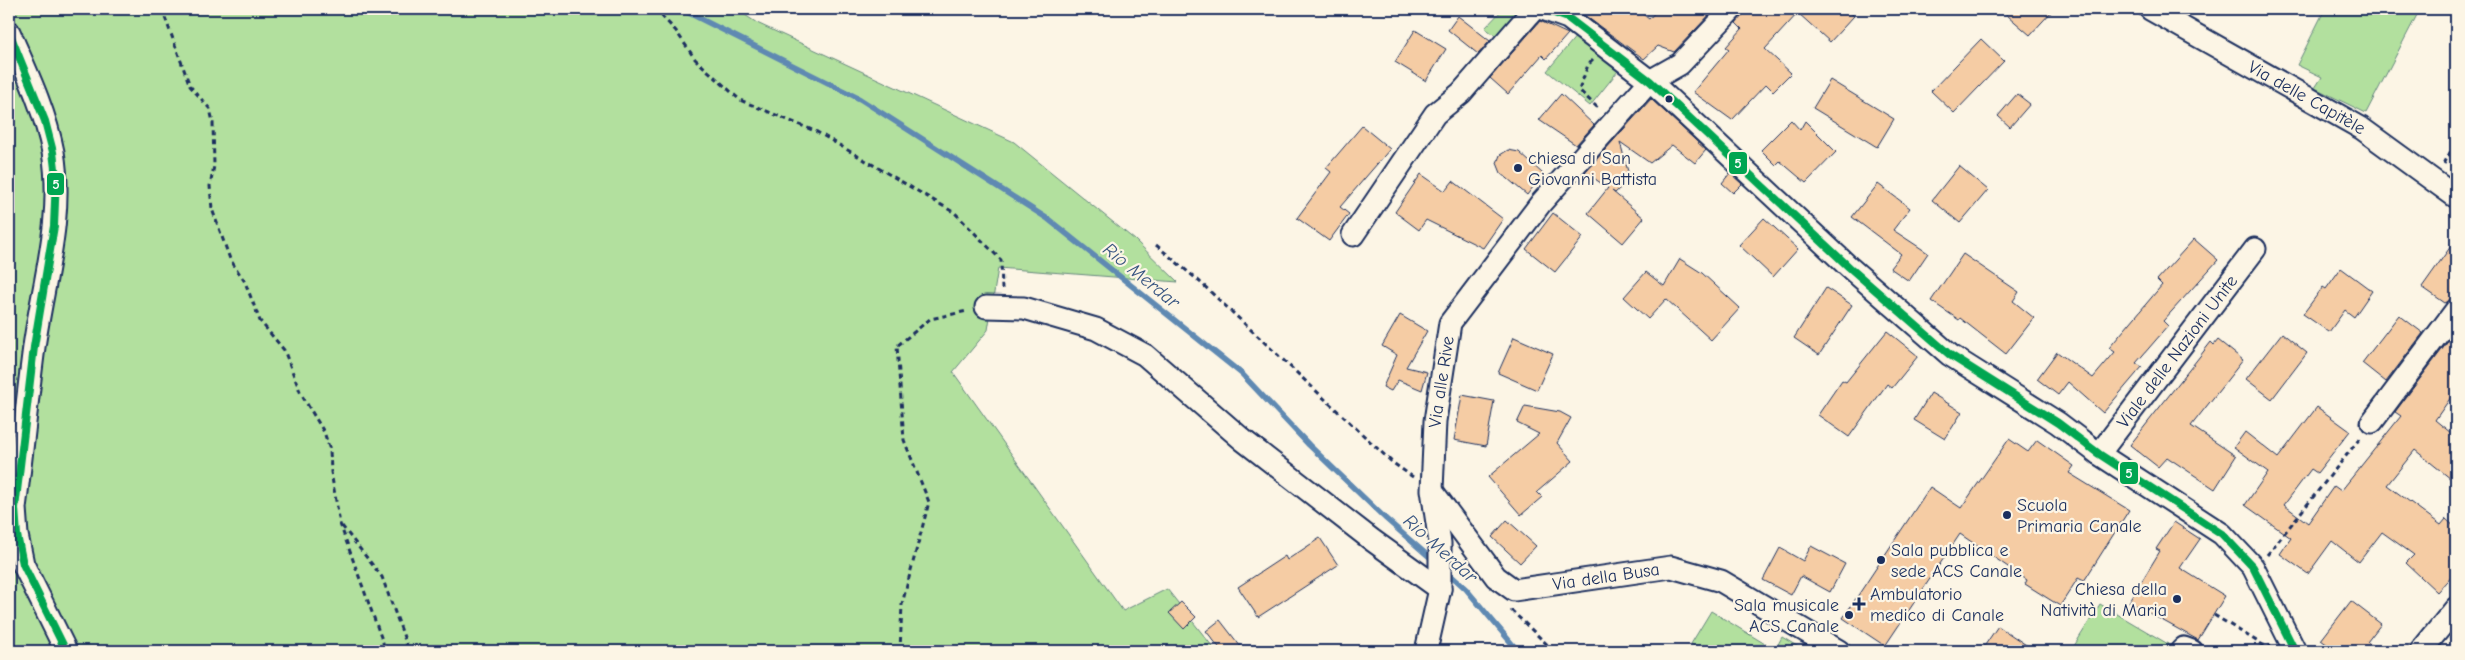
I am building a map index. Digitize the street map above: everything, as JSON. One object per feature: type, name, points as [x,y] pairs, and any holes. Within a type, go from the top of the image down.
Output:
[{"type":"street","points":[[1353,235],[1435,114],[1461,93],[1534,9]]},
{"type":"street","points":[[1543,9],[1569,13],[1605,47],[1650,81],[1849,267],[1950,355],[2058,423],[2099,454],[2222,534],[2253,567],[2286,649]]},
{"type":"street","name":"Via alle Rive","points":[[1426,651],[1440,570],[1432,490],[1435,421],[1450,323],[1542,202],[1650,81],[1680,64],[1732,9]]},
{"type":"street","name":"Via delle Capitèle","points":[[2150,9],[2360,128],[2436,180],[2456,197]]},
{"type":"street","points":[[9,32],[43,114],[53,152],[57,196],[55,224],[34,345],[15,508],[17,535],[23,564],[66,651]]},
{"type":"street","name":"Viale delle Nazioni Unite","points":[[2099,454],[2255,250]]},
{"type":"street","points":[[994,307],[1024,308],[1096,329],[1145,355],[1243,440],[1372,540],[1440,570]]},
{"type":"street","points":[[2372,422],[2456,310]]},
{"type":"street","name":"Via della Busa","points":[[1432,490],[1496,577],[1514,590],[1671,567],[1720,581],[1839,651]]},
{"type":"street","points":[[2421,651],[2456,608]]},
{"type":"street","points":[[2182,651],[2184,648],[2192,651]]},
{"type":"path","points":[[162,9],[190,86],[210,109],[213,122],[212,209],[230,259],[245,282],[260,321],[284,350],[301,394],[324,432],[330,450],[331,472],[340,524],[386,651]]},
{"type":"path","points":[[654,9],[676,31],[695,59],[740,100],[817,132],[955,213],[1001,260],[994,307],[930,319],[897,346],[904,440],[929,502],[902,604],[900,651]]},
{"type":"path","points":[[1593,104],[1579,90],[1588,65],[1605,47]]},
{"type":"path","points":[[2436,180],[2456,141]]},
{"type":"path","points":[[1156,245],[1200,282],[1393,463],[1432,490]]},
{"type":"path","points":[[2253,567],[2271,552],[2372,422]]},
{"type":"path","points":[[340,524],[382,577],[409,651]]},
{"type":"path","points":[[2214,615],[2263,645],[2286,649]]},
{"type":"green space","points":[[9,9],[736,9],[757,23],[1014,142],[1135,240],[1178,282],[998,268],[988,330],[953,372],[1123,611],[1167,589],[1216,651],[9,651]]},
{"type":"green space","points":[[1503,9],[1528,9],[1503,41],[1485,28]]},
{"type":"green space","points":[[2325,9],[2410,9],[2418,13],[2366,113],[2315,88],[2322,77],[2297,65]]},
{"type":"green space","points":[[1577,35],[1622,66],[1590,106],[1547,71]]},
{"type":"green space","points":[[2100,604],[2168,644],[2164,651],[2071,651]]},
{"type":"green space","points":[[1711,611],[1775,650],[1782,637],[1805,651],[1690,651],[1694,646],[1691,644]]},
{"type":"building","points":[[1576,9],[1636,9],[1649,19],[1658,9],[1715,9],[1674,52],[1658,46],[1644,59]]},
{"type":"building","points":[[1744,9],[1846,9],[1854,16],[1830,42],[1798,13],[1765,49],[1791,73],[1773,91],[1766,84],[1732,120],[1693,92],[1729,49],[1726,47],[1742,29],[1736,23]]},
{"type":"building","points":[[2000,9],[2054,9],[2030,35]]},
{"type":"building","points":[[1458,16],[1490,41],[1478,54],[1448,30]]},
{"type":"building","points":[[1540,21],[1568,34],[1546,59],[1542,55],[1508,94],[1490,78]]},
{"type":"building","points":[[1415,30],[1446,49],[1426,81],[1395,62]]},
{"type":"building","points":[[1981,39],[2004,61],[1954,113],[1931,91]]},
{"type":"building","points":[[1830,80],[1894,119],[1877,147],[1813,108]]},
{"type":"building","points":[[1561,94],[1594,125],[1576,145],[1539,120]]},
{"type":"building","points":[[2017,94],[2030,104],[2010,127],[1998,116]]},
{"type":"building","points":[[1651,99],[1706,150],[1695,163],[1672,145],[1650,163],[1620,142],[1630,179],[1615,193],[1612,191],[1644,218],[1623,243],[1588,213],[1608,188],[1585,172]]},
{"type":"building","points":[[1791,120],[1800,130],[1805,121],[1836,152],[1806,183],[1780,161],[1776,165],[1761,150]]},
{"type":"building","points":[[1362,126],[1390,149],[1340,207],[1349,214],[1329,241],[1297,218],[1331,172],[1326,168]]},
{"type":"building","name":"chiesa di San Giovanni Battista","points":[[1508,150],[1519,152],[1543,174],[1527,195],[1501,173],[1497,163],[1500,155]]},
{"type":"building","points":[[1959,166],[1988,190],[1960,223],[1932,200]]},
{"type":"building","points":[[1730,173],[1742,184],[1733,193],[1722,183]]},
{"type":"building","points":[[1421,174],[1445,191],[1453,181],[1503,219],[1483,248],[1426,220],[1419,230],[1395,212]]},
{"type":"building","points":[[1878,184],[1910,208],[1893,230],[1928,253],[1909,281],[1890,268],[1901,254],[1852,217]]},
{"type":"building","points":[[1553,213],[1583,237],[1555,272],[1526,249]]},
{"type":"building","points":[[1764,218],[1798,249],[1773,277],[1739,245]]},
{"type":"building","points":[[2194,239],[2218,260],[2163,321],[2168,326],[2136,363],[2142,367],[2103,413],[2068,382],[2058,395],[2037,379],[2057,352],[2093,378],[2115,352],[2109,348],[2162,285],[2157,280]]},
{"type":"building","points":[[2456,239],[2456,298],[2445,303],[2422,287]]},
{"type":"building","points":[[1963,254],[2019,292],[2013,301],[2034,318],[2006,354],[1960,318],[1959,320],[1931,301]]},
{"type":"building","points":[[1680,259],[1702,273],[1740,308],[1711,340],[1666,299],[1648,319],[1624,297],[1646,272],[1664,286]]},
{"type":"building","points":[[2341,268],[2372,291],[2354,317],[2345,310],[2329,332],[2303,314],[2323,287],[2326,289]]},
{"type":"building","points":[[1826,288],[1852,305],[1819,355],[1794,338]]},
{"type":"building","points":[[1400,315],[1427,331],[1406,367],[1427,372],[1422,390],[1398,380],[1391,391],[1383,387],[1397,355],[1382,346]]},
{"type":"building","points":[[2399,315],[2423,333],[2386,382],[2362,363]]},
{"type":"building","points":[[1887,331],[1918,356],[1892,388],[1887,384],[1849,437],[1818,415],[1842,380],[1846,382]]},
{"type":"building","points":[[2456,331],[2456,390],[2435,420],[2456,437],[2456,483],[2415,450],[2387,485],[2441,525],[2446,519],[2456,528],[2456,571],[2437,592],[2406,563],[2414,555],[2382,532],[2359,562],[2332,541],[2308,574],[2280,554],[2291,538],[2245,505],[2268,472],[2234,447],[2245,432],[2278,458],[2317,407],[2350,431],[2317,473],[2311,469],[2284,505],[2308,523],[2334,486],[2341,491],[2401,416],[2395,412]]},
{"type":"building","points":[[2282,333],[2307,353],[2272,399],[2246,379]]},
{"type":"building","points":[[1514,337],[1553,354],[1537,390],[1498,373]]},
{"type":"building","points":[[2218,340],[2243,360],[2191,426],[2236,456],[2215,489],[2167,457],[2158,467],[2130,445],[2211,342],[2214,345]]},
{"type":"building","points":[[1931,393],[1962,412],[1945,439],[1914,420]]},
{"type":"building","points":[[1462,395],[1494,401],[1486,446],[1454,440]]},
{"type":"building","points":[[1525,406],[1560,412],[1571,418],[1557,443],[1573,461],[1537,492],[1542,497],[1521,515],[1488,477],[1539,434],[1517,423]]},
{"type":"building","points":[[2009,439],[2028,452],[2037,440],[2074,466],[2069,473],[2129,510],[2084,581],[2078,578],[2060,606],[2025,584],[2027,580],[1960,534],[1885,646],[1843,618],[1930,487],[1961,508]]},
{"type":"building","points":[[1507,520],[1536,546],[1520,563],[1492,537]]},
{"type":"building","name":"Chiesa della Natività di Maria","points":[[2174,522],[2200,539],[2180,568],[2225,596],[2198,640],[2129,602],[2160,551],[2156,549]]},
{"type":"building","points":[[1320,538],[1338,565],[1258,617],[1238,587],[1285,556],[1287,560]]},
{"type":"building","points":[[1811,546],[1845,564],[1830,592],[1801,576],[1791,595],[1763,580],[1780,548],[1803,561]]},
{"type":"building","points":[[2351,601],[2381,624],[2367,642],[2379,651],[2336,651],[2321,640]]},
{"type":"building","points":[[1181,602],[1196,617],[1184,629],[1169,613]]},
{"type":"building","points":[[1220,620],[1244,651],[1222,651],[1206,631]]},
{"type":"building","points":[[1998,626],[2035,651],[1981,651]]},
{"type":"waterway","name":"Rio Merdar","points":[[681,9],[860,99],[1048,219],[1242,374],[1309,445],[1386,519],[1434,561]]},
{"type":"waterway","name":"Rio Merdar","points":[[1445,570],[1466,589],[1518,651]]},
{"type":"transit line","name":"5","points":[[1543,9],[1568,18],[1650,81],[1849,267],[1950,355],[2058,423],[2099,454],[2222,534],[2253,567],[2295,651]]},
{"type":"transit line","name":"5","points":[[9,32],[45,121],[53,152],[56,177],[54,226],[34,347],[15,508],[17,535],[23,564],[66,651]]},
{"type":"place","name":"chiesa di San Giovanni Battista","points":[[1518,168]]},
{"type":"place","name":"Scuola Primaria Canale","points":[[2007,515]]},
{"type":"place","name":"Sala pubblica e sede ACS Canale","points":[[1881,560]]},
{"type":"place","name":"Chiesa della Natività di Maria","points":[[2177,599]]},
{"type":"place","name":"Ambulatorio medico di Canale","points":[[1859,604]]},
{"type":"place","name":"Sala musicale ACS Canale","points":[[1849,615]]}]
